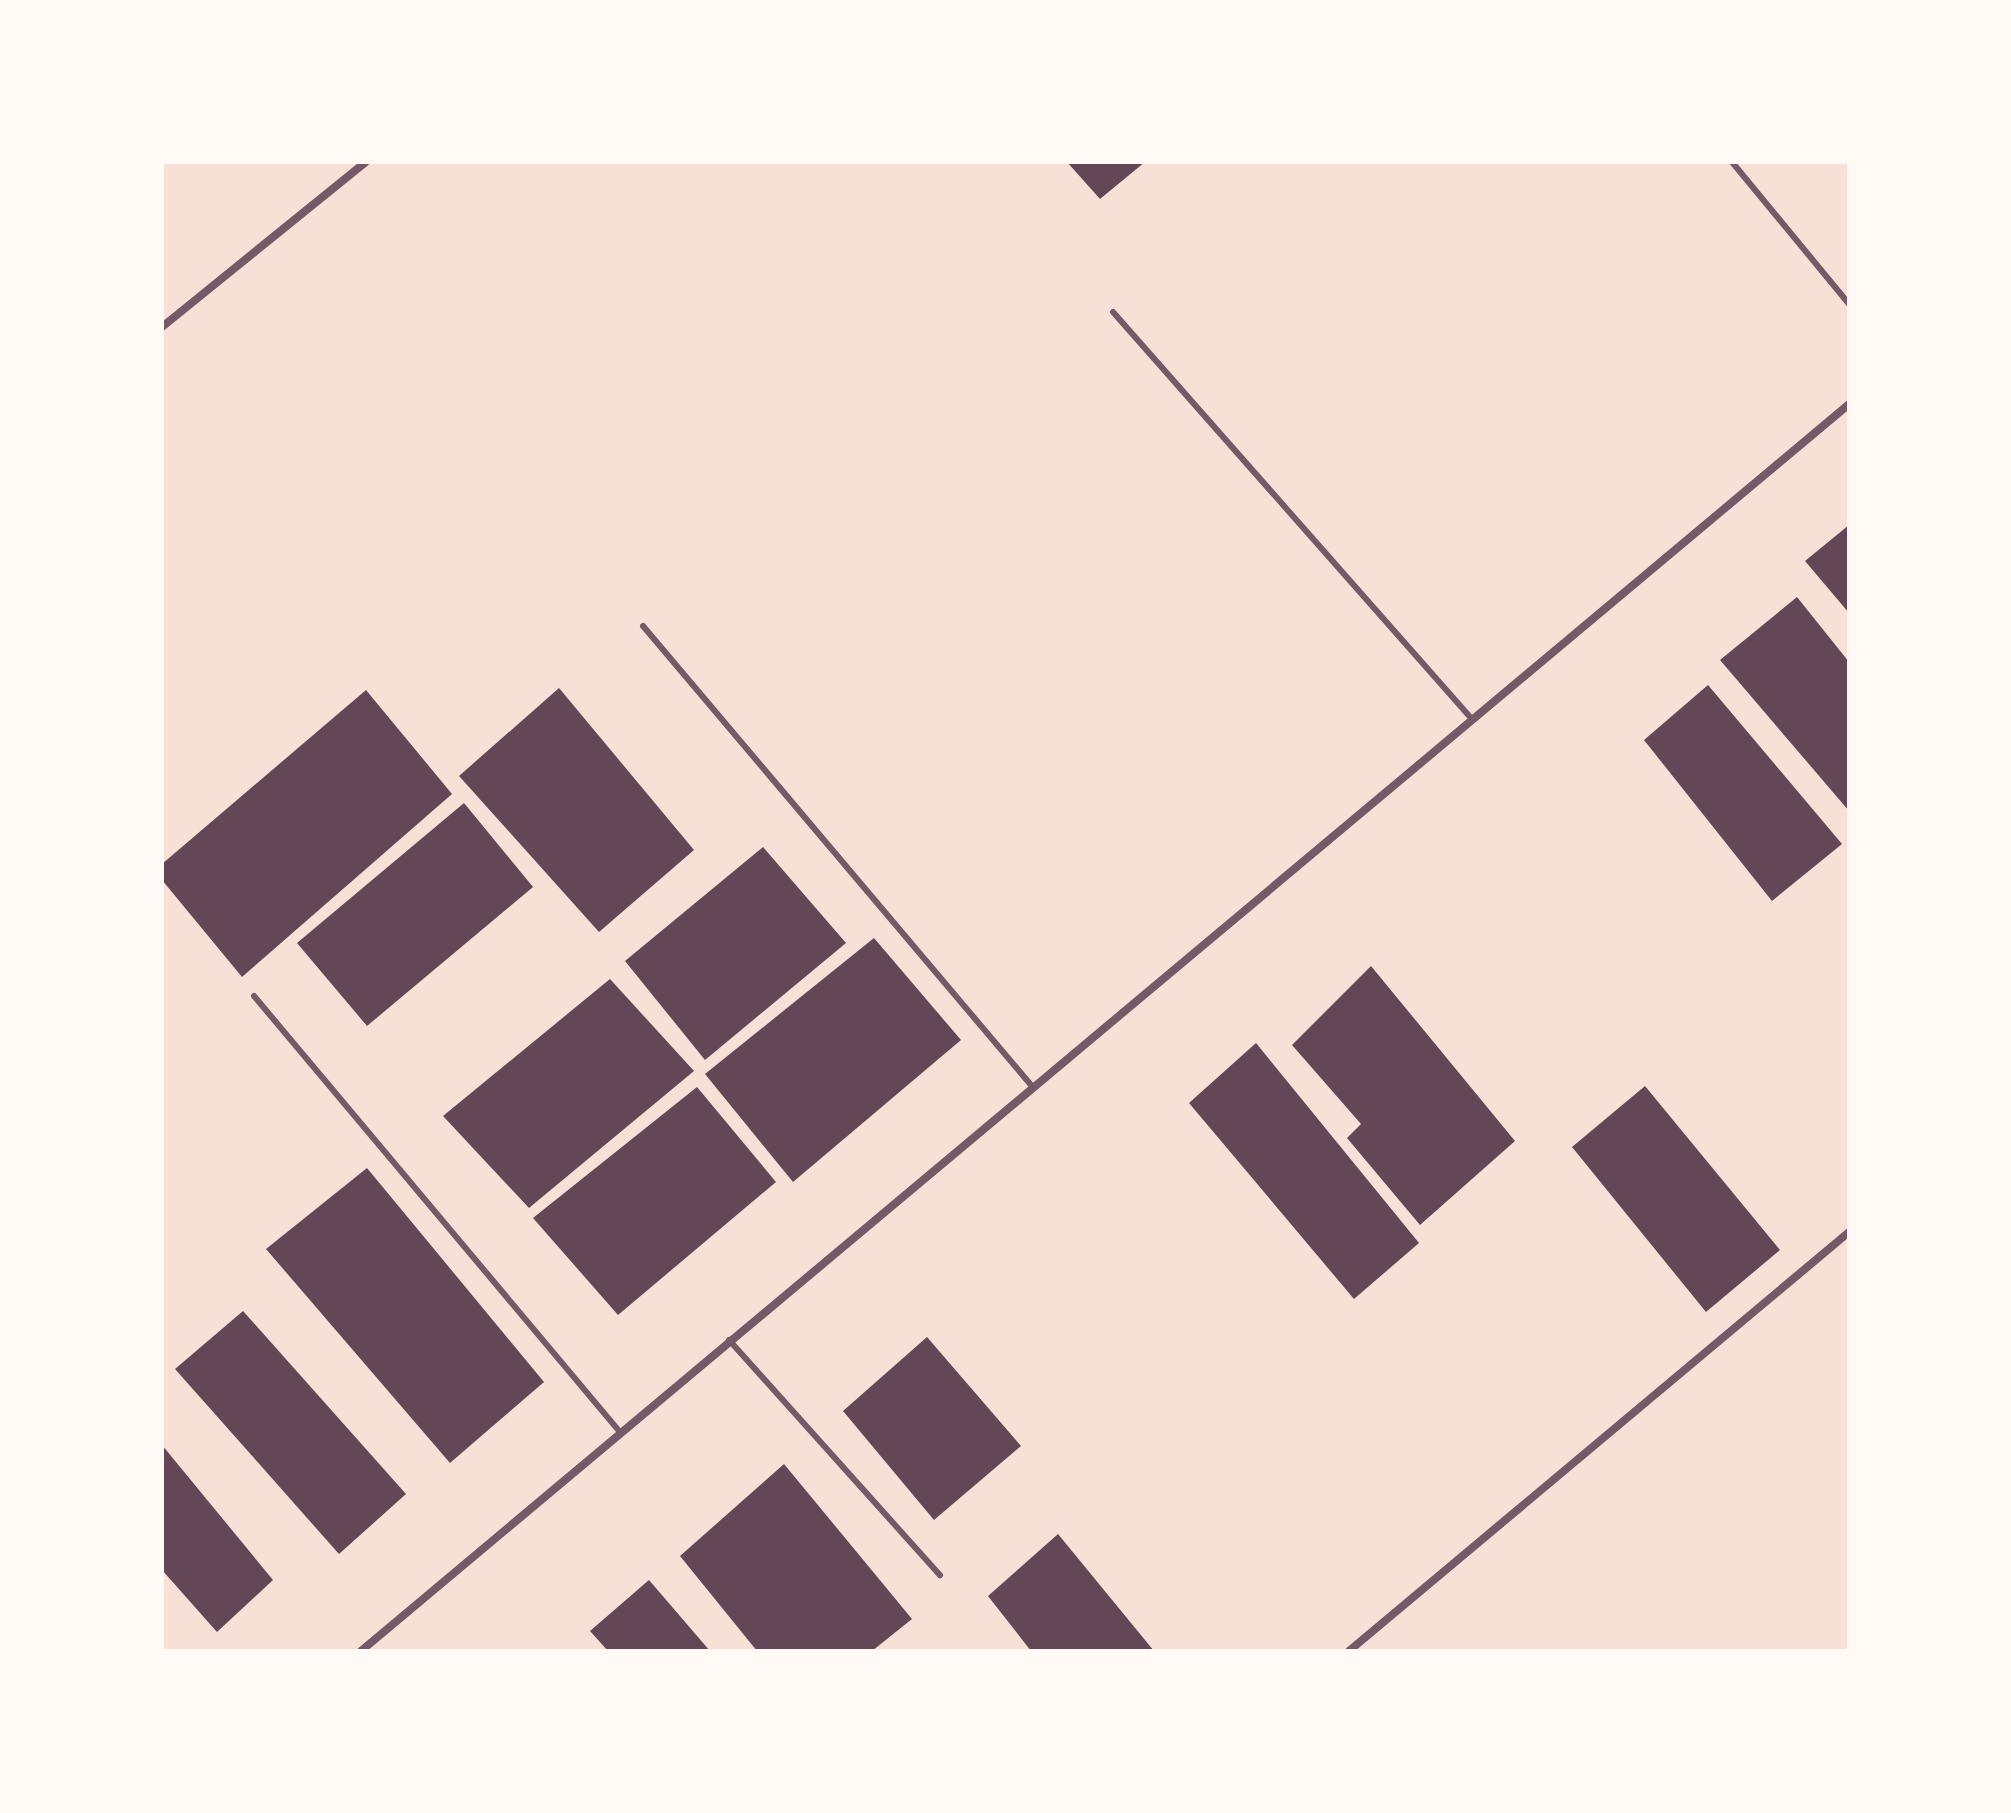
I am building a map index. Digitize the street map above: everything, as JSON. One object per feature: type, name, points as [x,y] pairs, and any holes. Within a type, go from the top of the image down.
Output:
[{"type":"street","points":[[162,327],[366,162]]},
{"type":"street","points":[[361,1651],[1031,1085],[1849,404]]},
{"type":"street","points":[[1349,1651],[1849,1232]]},
{"type":"lane","points":[[1732,162],[1849,304]]},
{"type":"lane","points":[[1113,312],[1471,718]]},
{"type":"lane","points":[[643,626],[1031,1085]]},
{"type":"lane","points":[[254,996],[620,1432]]},
{"type":"lane","points":[[729,1340],[940,1575]]},
{"type":"building","points":[[1067,162],[1145,162],[1100,199]]},
{"type":"building","points":[[1849,525],[1849,613],[1805,561]]},
{"type":"building","points":[[1797,597],[1849,662],[1849,811],[1720,660]]},
{"type":"building","points":[[1708,685],[1842,844],[1772,901],[1644,740]]},
{"type":"building","points":[[559,688],[694,850],[599,932],[459,776]]},
{"type":"building","points":[[366,690],[452,794],[242,977],[162,880],[162,864]]},
{"type":"building","points":[[464,803],[533,887],[367,1026],[297,943]]},
{"type":"building","points":[[763,847],[846,943],[705,1060],[625,961]]},
{"type":"building","points":[[874,938],[961,1040],[793,1182],[705,1074]]},
{"type":"building","points":[[1371,966],[1515,1141],[1420,1225],[1347,1138],[1361,1124],[1292,1045]]},
{"type":"building","points":[[610,979],[694,1071],[529,1208],[443,1116]]},
{"type":"building","points":[[1256,1043],[1419,1243],[1354,1299],[1189,1103]]},
{"type":"building","points":[[1645,1086],[1780,1250],[1706,1312],[1572,1147]]},
{"type":"building","points":[[697,1087],[776,1182],[618,1315],[533,1218]]},
{"type":"building","points":[[367,1168],[544,1382],[450,1463],[266,1249]]},
{"type":"building","points":[[243,1311],[406,1494],[339,1554],[175,1369]]},
{"type":"building","points":[[927,1337],[1021,1446],[934,1520],[843,1411]]},
{"type":"building","points":[[162,1445],[273,1580],[217,1632],[162,1570]]},
{"type":"building","points":[[784,1464],[912,1619],[872,1651],[757,1651],[680,1556]]},
{"type":"building","points":[[1058,1534],[1154,1651],[1031,1651],[988,1596]]},
{"type":"building","points":[[649,1580],[710,1651],[608,1651],[590,1631]]}]
